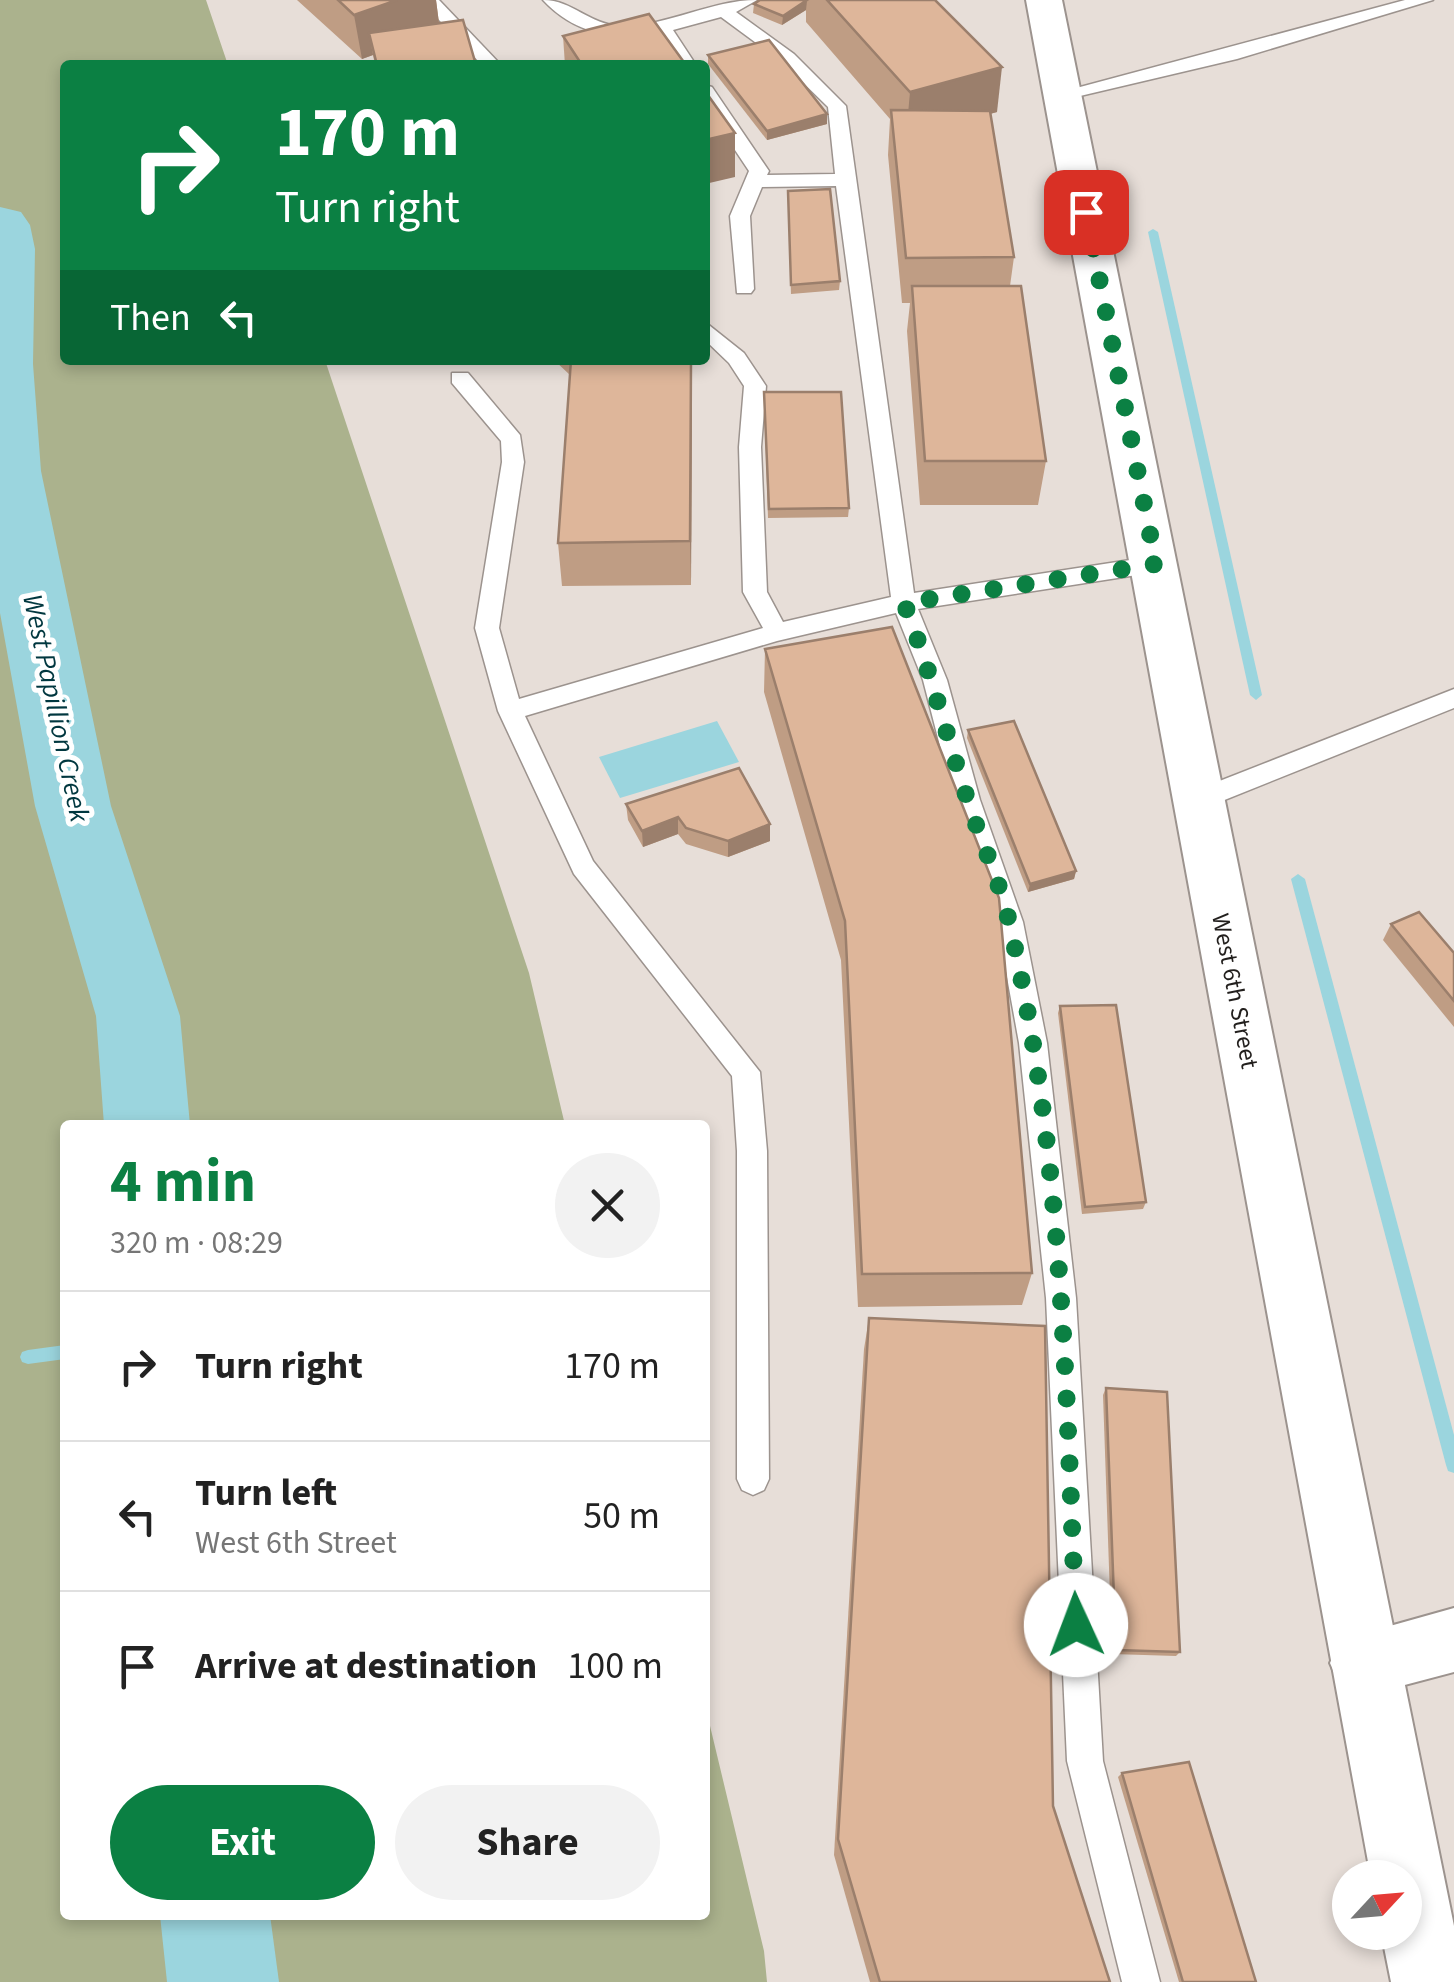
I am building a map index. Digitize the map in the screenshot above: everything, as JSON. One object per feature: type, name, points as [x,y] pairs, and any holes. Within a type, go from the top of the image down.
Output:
[{"type":"main road","name":"West 6th Street","points":[[1044,0],[1156,564],[1363,1663],[1428,1982]]},
{"type":"street","points":[[1363,1663],[1454,1640]]},
{"type":"lane","points":[[430,0],[487,60]]},
{"type":"lane","points":[[552,0],[582,24],[618,34],[726,12],[748,0]]},
{"type":"lane","points":[[1063,94],[1231,55],[1424,0]]},
{"type":"lane","points":[[726,12],[788,58],[836,106],[904,603],[934,680],[967,800],[1010,922],[1033,1043],[1061,1298],[1084,1760],[1141,1982]]},
{"type":"lane","points":[[661,26],[685,60]]},
{"type":"lane","points":[[710,98],[759,171],[740,216],[744,289]]},
{"type":"lane","points":[[755,181],[845,180]]},
{"type":"lane","points":[[710,334],[749,372],[754,386],[750,447],[755,592],[776,632]]},
{"type":"lane","points":[[460,378],[512,440],[514,462],[487,628],[510,711],[582,868],[746,1072],[752,1151],[753,1478]]},
{"type":"lane","points":[[510,711],[776,632],[904,603],[1156,564]]},
{"type":"lane","points":[[1198,800],[1454,698]]},
{"type":"green space","points":[[0,0],[206,0],[226,60],[60,60],[60,365],[327,365],[529,973],[564,1120],[60,1120],[60,1920],[710,1920],[710,1726],[764,1951],[767,1982],[0,1982]]},
{"type":"water","points":[[717,721],[739,762],[620,798],[599,757]]},
{"type":"building","points":[[338,0],[397,0],[354,15]]},
{"type":"building","points":[[760,0],[807,0],[783,16],[754,4]]},
{"type":"building","points":[[827,0],[935,0],[1002,67],[910,92]]},
{"type":"building","points":[[649,14],[682,60],[579,60],[563,36]]},
{"type":"building","points":[[463,20],[475,60],[376,60],[369,33]]},
{"type":"building","points":[[769,40],[827,114],[767,131],[708,55]]},
{"type":"building","points":[[710,98],[735,133],[710,139]]},
{"type":"building","points":[[891,110],[990,111],[1014,257],[906,258]]},
{"type":"building","points":[[830,189],[840,281],[791,285],[788,191]]},
{"type":"building","points":[[912,286],[1021,286],[1046,461],[925,461]]},
{"type":"building","points":[[571,365],[691,365],[690,541],[558,543]]},
{"type":"building","points":[[764,392],[841,392],[849,508],[769,509]]},
{"type":"building","points":[[892,627],[999,898],[1032,1273],[862,1274],[845,921],[765,649]]},
{"type":"building","points":[[1014,721],[1076,871],[1030,884],[968,730]]},
{"type":"building","points":[[739,768],[770,824],[728,841],[686,828],[678,817],[642,831],[626,804]]},
{"type":"building","points":[[1419,912],[1454,953],[1454,1001],[1391,924]]},
{"type":"building","points":[[1116,1005],[1146,1202],[1085,1207],[1060,1006]]},
{"type":"building","points":[[869,1318],[1045,1326],[1053,1806],[1110,1982],[880,1982],[838,1839]]},
{"type":"building","points":[[1106,1388],[1167,1392],[1180,1652],[1116,1650]]},
{"type":"building","points":[[1189,1762],[1256,1982],[1183,1982],[1122,1773]]},
{"type":"waterway","name":"West Papillion Creek","points":[[0,225],[5,249],[1,364],[8,471],[73,806],[138,1016],[147,1120]]},
{"type":"waterway","points":[[1153,232],[1256,695]]},
{"type":"waterway","points":[[1298,879],[1454,1465]]},
{"type":"waterway","points":[[28,1357],[60,1353]]},
{"type":"waterway","name":"West Papillion Creek","points":[[216,1920],[223,1982]]},
{"type":"route","points":[[1076,1625],[1061,1298],[1033,1043],[1010,922],[967,800],[934,680],[904,603],[1156,564],[1086,212]]}]
